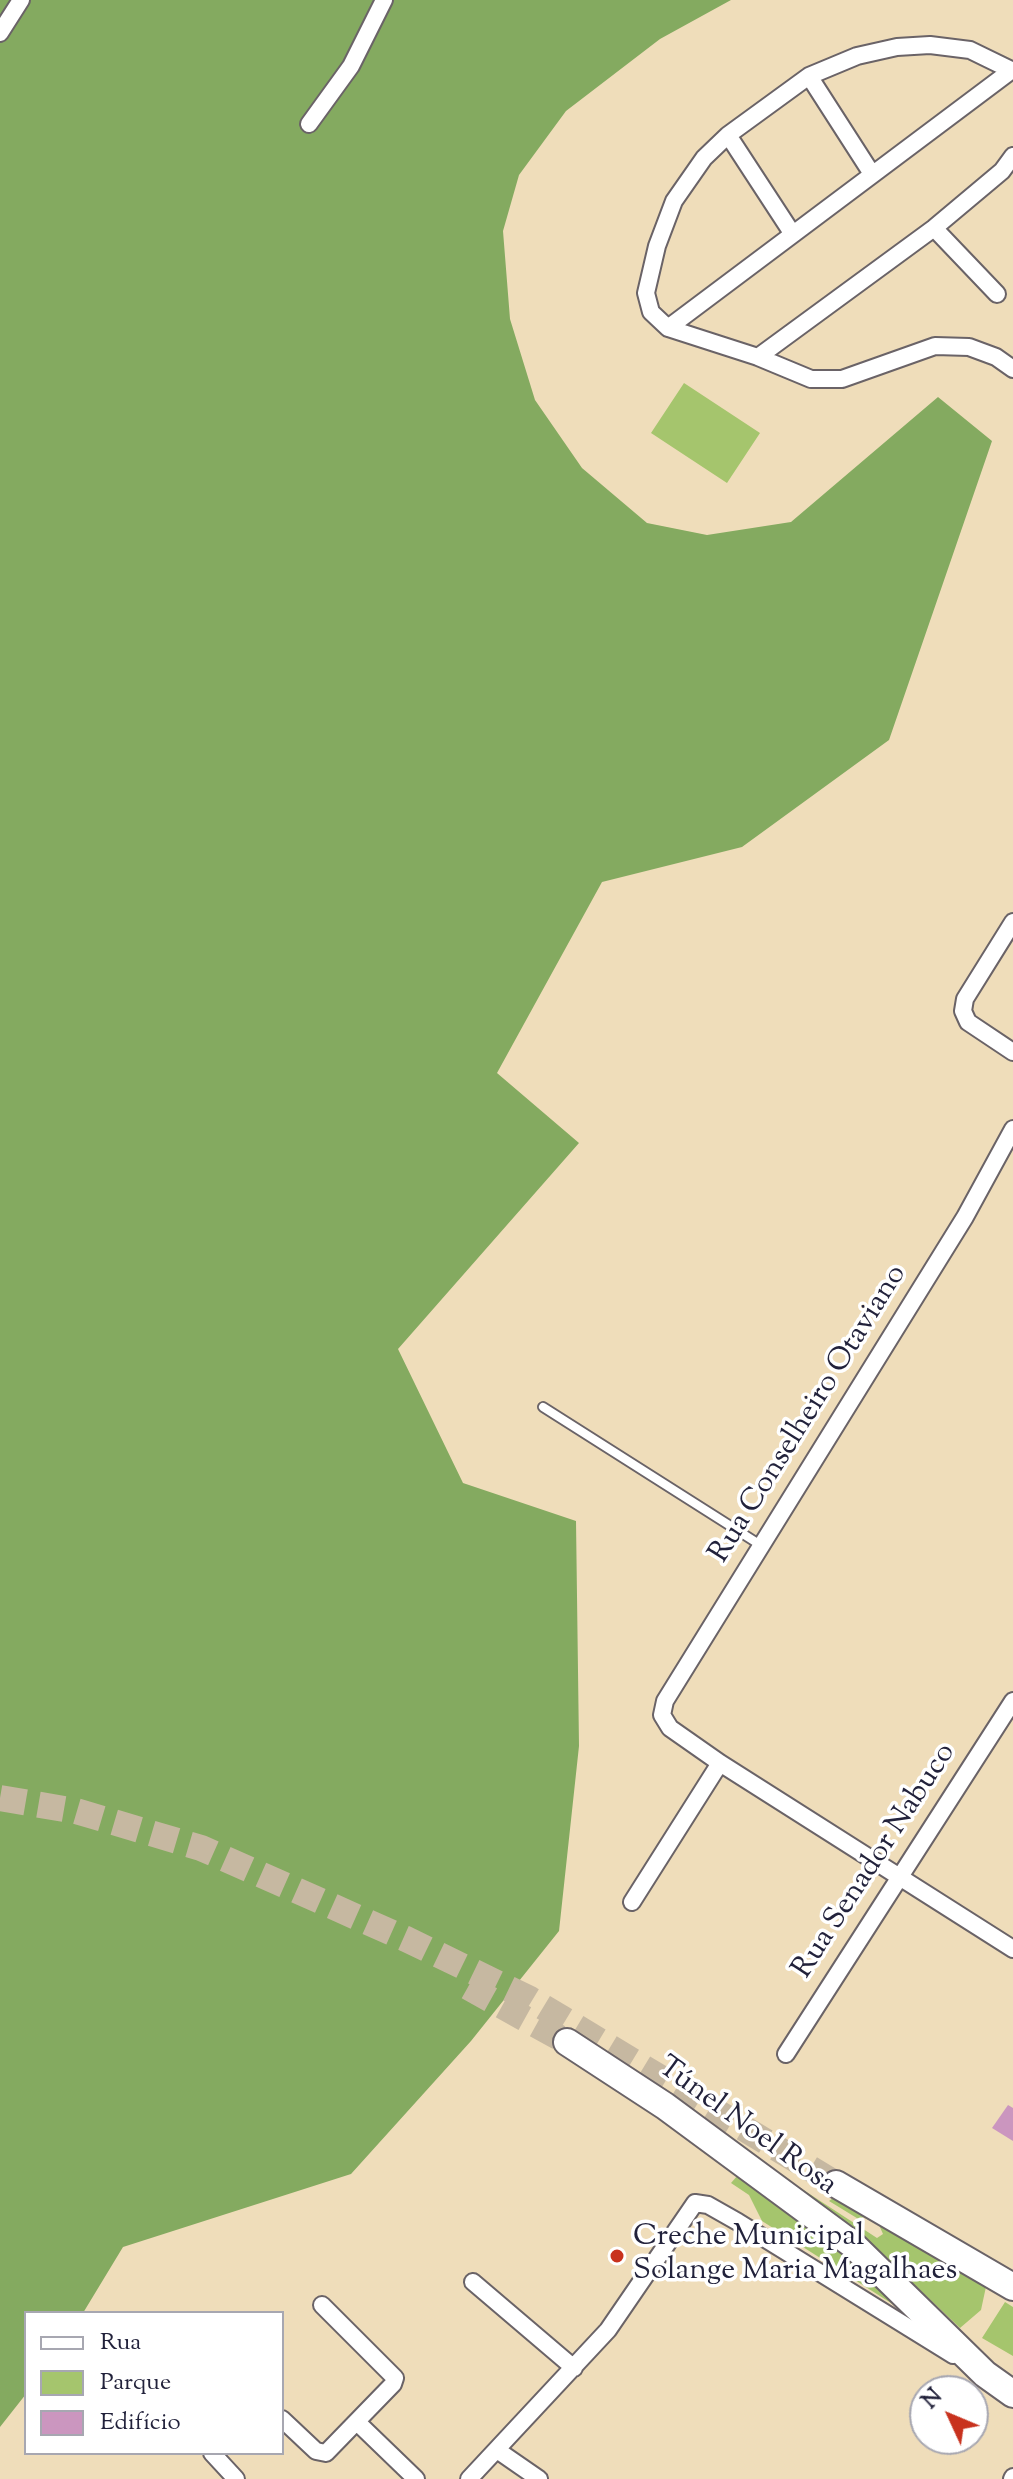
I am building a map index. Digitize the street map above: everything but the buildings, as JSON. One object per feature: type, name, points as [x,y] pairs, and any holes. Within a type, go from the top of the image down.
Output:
[{"type":"main road","name":"Túnel Noel Rosa","points":[[567,2042],[665,2106],[852,2244],[985,2374],[1013,2394]]},
{"type":"main road","name":"Túnel Noel Rosa","points":[[836,2184],[1013,2287]]},
{"type":"street","points":[[0,33],[21,0]]},
{"type":"street","points":[[309,124],[351,66],[384,0]]},
{"type":"street","points":[[668,328],[1012,71],[970,50],[930,45],[897,47],[857,56],[809,76],[728,135],[704,158],[674,201],[657,246],[646,293],[651,312],[668,328],[758,357],[811,379],[842,379],[935,346],[969,347],[996,357],[1013,369]]},
{"type":"street","points":[[809,76],[872,174]]},
{"type":"street","points":[[728,135],[792,233]]},
{"type":"street","points":[[758,357],[934,228],[1002,171],[1013,156]]},
{"type":"street","points":[[934,228],[997,294]]},
{"type":"street","points":[[1013,922],[965,999],[963,1011],[968,1022],[1013,1052]]},
{"type":"street","name":"Rua Conselheiro Otaviano","points":[[720,1763],[670,1728],[662,1715],[665,1701],[965,1217],[1013,1129]]},
{"type":"street","name":"Rua Senador Nabuco","points":[[786,2054],[1013,1701]]},
{"type":"street","points":[[632,1902],[720,1763],[1013,1949]]},
{"type":"street","points":[[469,2479],[608,2330],[691,2207],[700,2203],[831,2277],[985,2374]]},
{"type":"street","points":[[473,2282],[574,2368]]},
{"type":"street","points":[[284,2421],[321,2453],[326,2453],[358,2423],[395,2378],[322,2305]]},
{"type":"street","points":[[358,2423],[416,2479]]},
{"type":"street","points":[[497,2450],[539,2479]]},
{"type":"street","points":[[214,2455],[236,2479]]},
{"type":"lane","points":[[543,1407],[762,1546]]},
{"type":"green space","points":[[0,0],[731,0],[660,39],[566,111],[519,175],[503,231],[510,319],[535,400],[582,468],[647,523],[707,535],[791,522],[938,397],[992,441],[889,740],[742,847],[602,882],[497,1073],[579,1143],[398,1349],[463,1483],[576,1521],[579,1746],[559,1931],[471,2041],[351,2174],[123,2247],[84,2311],[24,2311],[24,2397],[0,2427]]},
{"type":"green space","points":[[684,383],[760,433],[727,483],[651,433]]},
{"type":"green space","points":[[759,2161],[877,2238],[883,2234],[879,2225],[863,2217],[860,2220],[829,2201],[837,2195],[987,2282],[981,2310],[960,2328],[879,2251]]},
{"type":"green space","points":[[738,2175],[860,2263],[913,2317],[762,2221],[749,2195],[731,2183]]},
{"type":"green space","points":[[1005,2302],[1013,2307],[1013,2356],[982,2338]]},
{"type":"tunnel","points":[[0,1798],[76,1811],[201,1848],[406,1939],[530,1999],[836,2184]]},
{"type":"tunnel","points":[[468,1987],[567,2042]]},
{"type":"place","name":"Creche Municipal Solange Maria Magalhaes","points":[[617,2256]]}]
